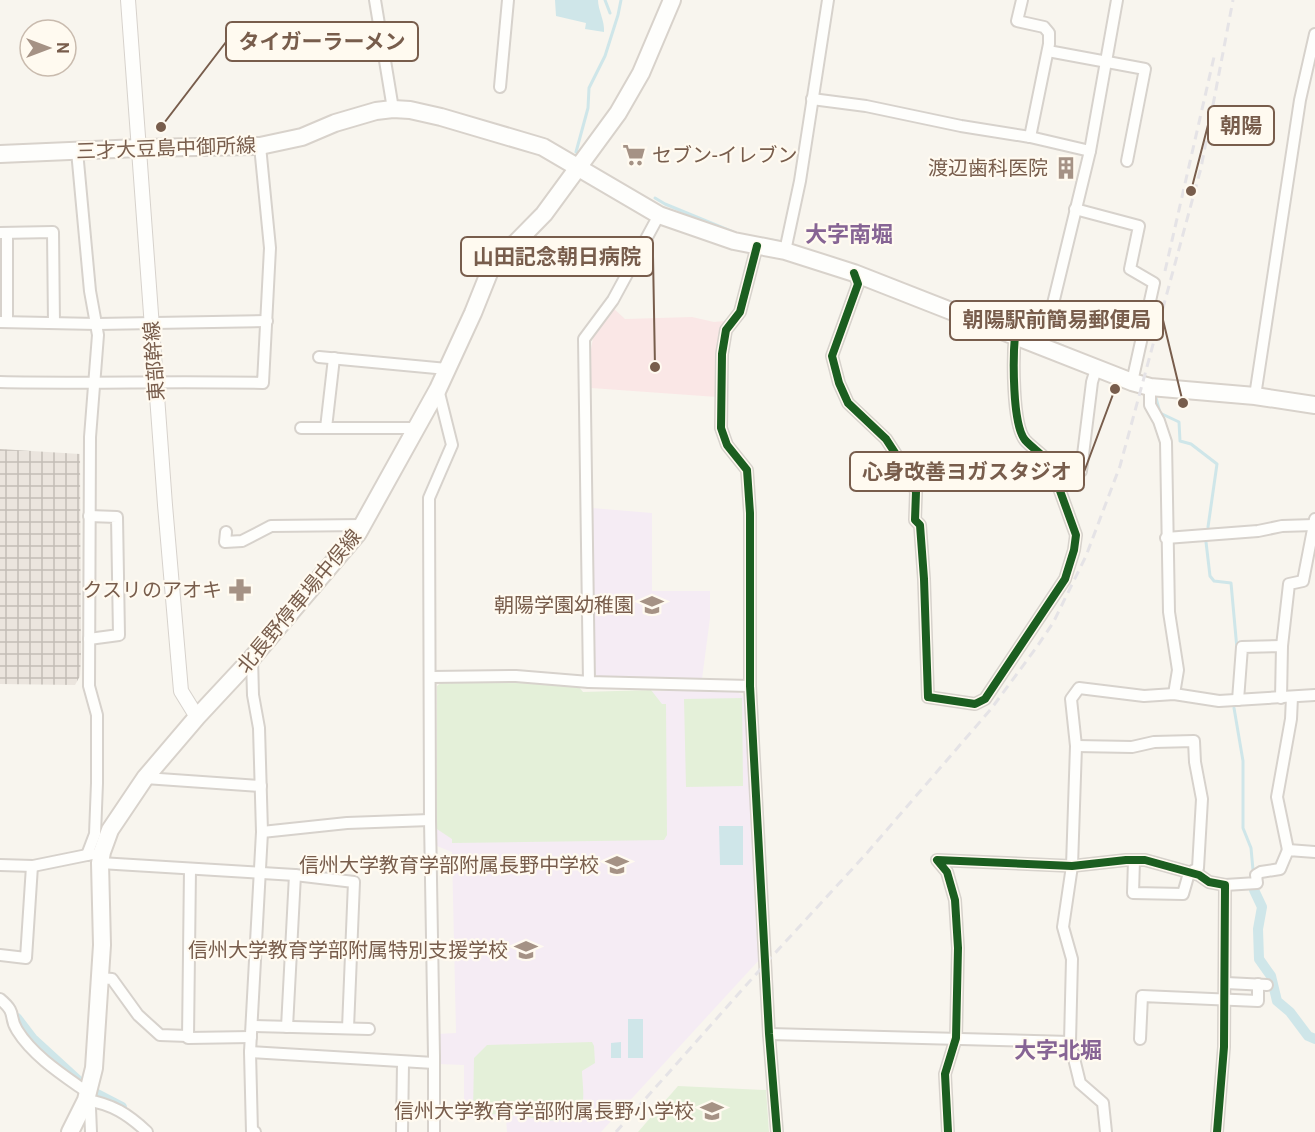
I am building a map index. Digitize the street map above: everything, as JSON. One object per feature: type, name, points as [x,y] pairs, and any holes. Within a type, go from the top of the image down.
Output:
[{"type":"main road","name":"北長野停車場中俣線","points":[[70,1132],[86,1096],[94,1068],[102,945],[96,857],[110,830],[146,778],[358,533],[438,389],[473,313],[490,267],[544,214],[618,113],[641,73],[672,0]]},
{"type":"main road","name":"三才大豆島中御所線","points":[[0,154],[260,146],[302,136],[335,123],[393,109],[410,110],[543,147],[659,215],[703,231],[785,251],[854,273],[1043,345],[1096,369],[1132,382],[1150,387],[1255,396],[1315,405]]},
{"type":"street","name":"東部幹線","points":[[128,0],[181,691],[197,717]]},
{"type":"street","points":[[375,0],[393,109]]},
{"type":"street","points":[[500,87],[508,0]]},
{"type":"street","points":[[785,251],[800,181],[828,0]]},
{"type":"street","points":[[1022,0],[1017,21],[1044,27],[1049,33],[1048,51],[1030,137]]},
{"type":"street","points":[[1043,345],[1089,151],[1117,0]]},
{"type":"street","points":[[1255,396],[1300,100],[1315,34]]},
{"type":"street","points":[[1048,51],[1145,69],[1126,161]]},
{"type":"street","points":[[812,99],[866,106],[961,126],[1030,137],[1089,151]]},
{"type":"street","points":[[0,382],[263,383],[270,248],[260,146]]},
{"type":"street","points":[[77,151],[90,291],[98,335],[90,437],[89,516],[89,686],[97,715],[96,857]]},
{"type":"street","points":[[1075,209],[1140,226],[1130,269],[1154,282],[1132,382]]},
{"type":"street","points":[[589,682],[584,339],[613,300],[659,215]]},
{"type":"street","points":[[54,323],[53,232],[4,233],[4,322],[97,324],[267,321]]},
{"type":"street","points":[[757,246],[740,312],[726,330],[722,354],[721,428],[726,445],[747,470],[750,513],[750,686],[769,1034],[777,1132]]},
{"type":"street","points":[[854,273],[858,284],[832,356],[839,383],[848,404],[886,439],[910,476],[916,492],[915,520],[920,525],[924,579],[928,697],[975,704],[985,699],[1065,579],[1074,550],[1076,535],[1051,466],[1048,460],[1025,440],[1019,429],[1013,365],[1015,335]]},
{"type":"street","points":[[319,357],[447,369]]},
{"type":"street","points":[[326,428],[333,358]]},
{"type":"street","points":[[1051,466],[1081,471],[1092,382],[1096,369]]},
{"type":"street","points":[[1150,387],[1150,405],[1159,421],[1166,442],[1169,612],[1178,670],[1174,694]]},
{"type":"street","points":[[434,1132],[429,498],[452,445],[438,389]]},
{"type":"street","points":[[301,428],[417,428]]},
{"type":"street","points":[[89,516],[117,517],[119,635],[89,639]]},
{"type":"street","points":[[948,1132],[945,1074],[956,1038],[958,948],[955,900],[947,872],[938,860],[1072,866],[1145,860],[1200,875],[1209,882],[1225,885],[1257,883],[1256,875],[1280,869],[1288,850],[1277,797],[1291,719],[1281,646],[1289,584],[1303,581],[1315,521],[1258,531],[1166,538]]},
{"type":"street","points":[[226,532],[225,542],[242,541],[271,526],[363,525]]},
{"type":"street","points":[[1238,700],[1242,647],[1281,646]]},
{"type":"street","points":[[252,658],[253,695],[259,728],[262,832],[250,1052],[253,1132]]},
{"type":"street","points":[[430,677],[516,676],[589,682],[705,683],[750,686]]},
{"type":"street","points":[[1106,1132],[1103,1103],[1080,1083],[1070,1042],[1072,959],[1063,927],[1072,866],[1076,746],[1071,699],[1079,688],[1144,696],[1174,694],[1219,701],[1315,695]]},
{"type":"street","points":[[1076,746],[1132,747],[1154,742],[1194,741],[1195,762],[1202,799],[1198,868],[1189,873],[1183,894],[1133,893],[1134,860]]},
{"type":"street","points":[[146,778],[261,786]]},
{"type":"street","points":[[262,832],[348,823],[430,820]]},
{"type":"street","points":[[1288,850],[1315,852]]},
{"type":"street","points":[[0,865],[32,866],[96,857],[190,868],[295,875],[354,882],[348,1028]]},
{"type":"street","points":[[0,955],[26,958],[32,866]]},
{"type":"street","points":[[188,1036],[190,868]]},
{"type":"street","points":[[287,1027],[295,875]]},
{"type":"street","points":[[1217,1132],[1224,1047],[1225,885]]},
{"type":"street","points":[[100,978],[112,979],[138,1015],[160,1035],[188,1036],[188,1038],[287,1027],[369,1029]]},
{"type":"street","points":[[1140,1039],[1142,996],[1258,1001],[1263,984],[1226,983]]},
{"type":"street","points":[[0,999],[10,1007],[17,1031],[39,1055],[86,1096],[128,1115],[147,1132]]},
{"type":"street","points":[[769,1034],[1070,1042]]},
{"type":"street","points":[[250,1052],[434,1063]]},
{"type":"street","points":[[402,1132],[403,1062]]},
{"type":"street","points":[[86,1096],[90,1108],[91,1132]]},
{"type":"shaded area","points":[[613,308],[625,319],[692,317],[714,322],[724,321],[719,352],[717,397],[591,388],[593,338]]},
{"type":"shaded area","points":[[0,449],[80,454],[81,657],[80,676],[75,685],[0,684]]},
{"type":"shaded area","name":"朝陽学園幼稚園","points":[[592,508],[652,513],[652,591],[710,591],[710,618],[702,679],[602,681],[594,673]]},
{"type":"shaded area","name":"信州大学教育学部附属長野中学校","points":[[437,686],[578,686],[583,692],[668,691],[683,687],[733,687],[749,703],[760,959],[601,1132],[507,1132],[506,1118],[464,1118],[464,1065],[438,1064],[437,1034],[456,1033],[452,852],[437,846]]},
{"type":"green space","points":[[517,681],[578,686],[583,692],[651,690],[662,704],[666,704],[667,835],[664,840],[452,843],[452,839],[437,829],[437,686],[442,682]]},
{"type":"green space","points":[[742,698],[743,786],[686,787],[684,699]]},
{"type":"green space","points":[[592,1042],[595,1063],[582,1071],[583,1102],[575,1115],[562,1120],[554,1120],[473,1113],[474,1058],[487,1045]]},
{"type":"green space","name":"信州大学教育学部附属長野小学校","points":[[678,1086],[766,1090],[769,1132],[638,1132]]},
{"type":"water","points":[[555,0],[598,0],[604,32],[585,29],[586,23],[556,16]]},
{"type":"water","points":[[719,826],[743,826],[743,865],[720,865]]},
{"type":"water","points":[[628,1019],[643,1019],[643,1058],[628,1058]]},
{"type":"water","points":[[621,1042],[621,1058],[611,1058],[611,1043]]},
{"type":"waterway","points":[[605,0],[610,13]]},
{"type":"waterway","points":[[576,152],[588,108],[589,88],[605,56],[621,0]]},
{"type":"waterway","points":[[655,198],[733,232]]},
{"type":"waterway","points":[[760,238],[782,242]]},
{"type":"waterway","points":[[942,299],[1040,336]]},
{"type":"waterway","points":[[1050,341],[1063,346]]},
{"type":"waterway","points":[[1156,398],[1160,413],[1179,422],[1180,441],[1191,444],[1217,464],[1208,527]]},
{"type":"waterway","points":[[1206,542],[1210,576],[1214,581],[1231,583],[1237,649]]},
{"type":"waterway","points":[[1234,708],[1243,761],[1243,828],[1251,848],[1253,870]]},
{"type":"waterway","points":[[1254,890],[1262,907],[1258,929],[1259,959],[1271,976],[1277,1001],[1290,1012],[1308,1036],[1315,1039]]},
{"type":"waterway","points":[[17,1018],[33,1039],[81,1083]]},
{"type":"waterway","points":[[95,1093],[122,1107]]},
{"type":"railway","points":[[616,1132],[866,854],[991,709],[1053,623],[1086,556],[1120,466],[1201,168],[1233,0]]},
{"type":"railway","points":[[1165,271],[1214,57]]},
{"type":"cycle path","points":[[757,246],[740,312],[726,330],[722,354],[721,428],[727,445],[747,470],[750,513],[750,686],[769,1034],[777,1132]]},
{"type":"cycle path","points":[[854,273],[858,284],[832,356],[839,383],[848,403],[886,439],[910,476],[916,492],[915,520],[920,525],[924,579],[928,697],[975,704],[985,699],[1065,579],[1074,550],[1076,535],[1051,466],[1025,440],[1021,432],[1014,390],[1015,335]]},
{"type":"cycle path","points":[[948,1132],[945,1074],[956,1038],[958,948],[955,900],[947,872],[937,860],[1072,866],[1145,860],[1199,875],[1209,882],[1225,885],[1224,1047],[1217,1132]]},
{"type":"place","name":"タイガーラーメン","points":[[161,127]]},
{"type":"place","name":"セブン-イレブン","points":[[634,155]]},
{"type":"place","name":"渡辺歯科医院","points":[[1066,168]]},
{"type":"place","name":"朝陽","points":[[1191,191]]},
{"type":"place","name":"山田記念朝日病院","points":[[655,367]]},
{"type":"place","name":"心身改善ヨガスタジオ","points":[[1115,389]]},
{"type":"place","name":"朝陽駅前簡易郵便局","points":[[1183,403]]},
{"type":"place","name":"クスリのアオキ","points":[[240,590]]},
{"type":"place","name":"朝陽学園幼稚園","points":[[652,605]]},
{"type":"place","name":"信州大学教育学部附属長野中学校","points":[[617,865]]},
{"type":"place","name":"信州大学教育学部附属特別支援学校","points":[[526,950]]},
{"type":"place","name":"信州大学教育学部附属長野小学校","points":[[712,1111]]},
{"type":"district","name":"大字南堀","points":[[849,234]]},
{"type":"district","name":"大字北堀","points":[[1058,1050]]}]
